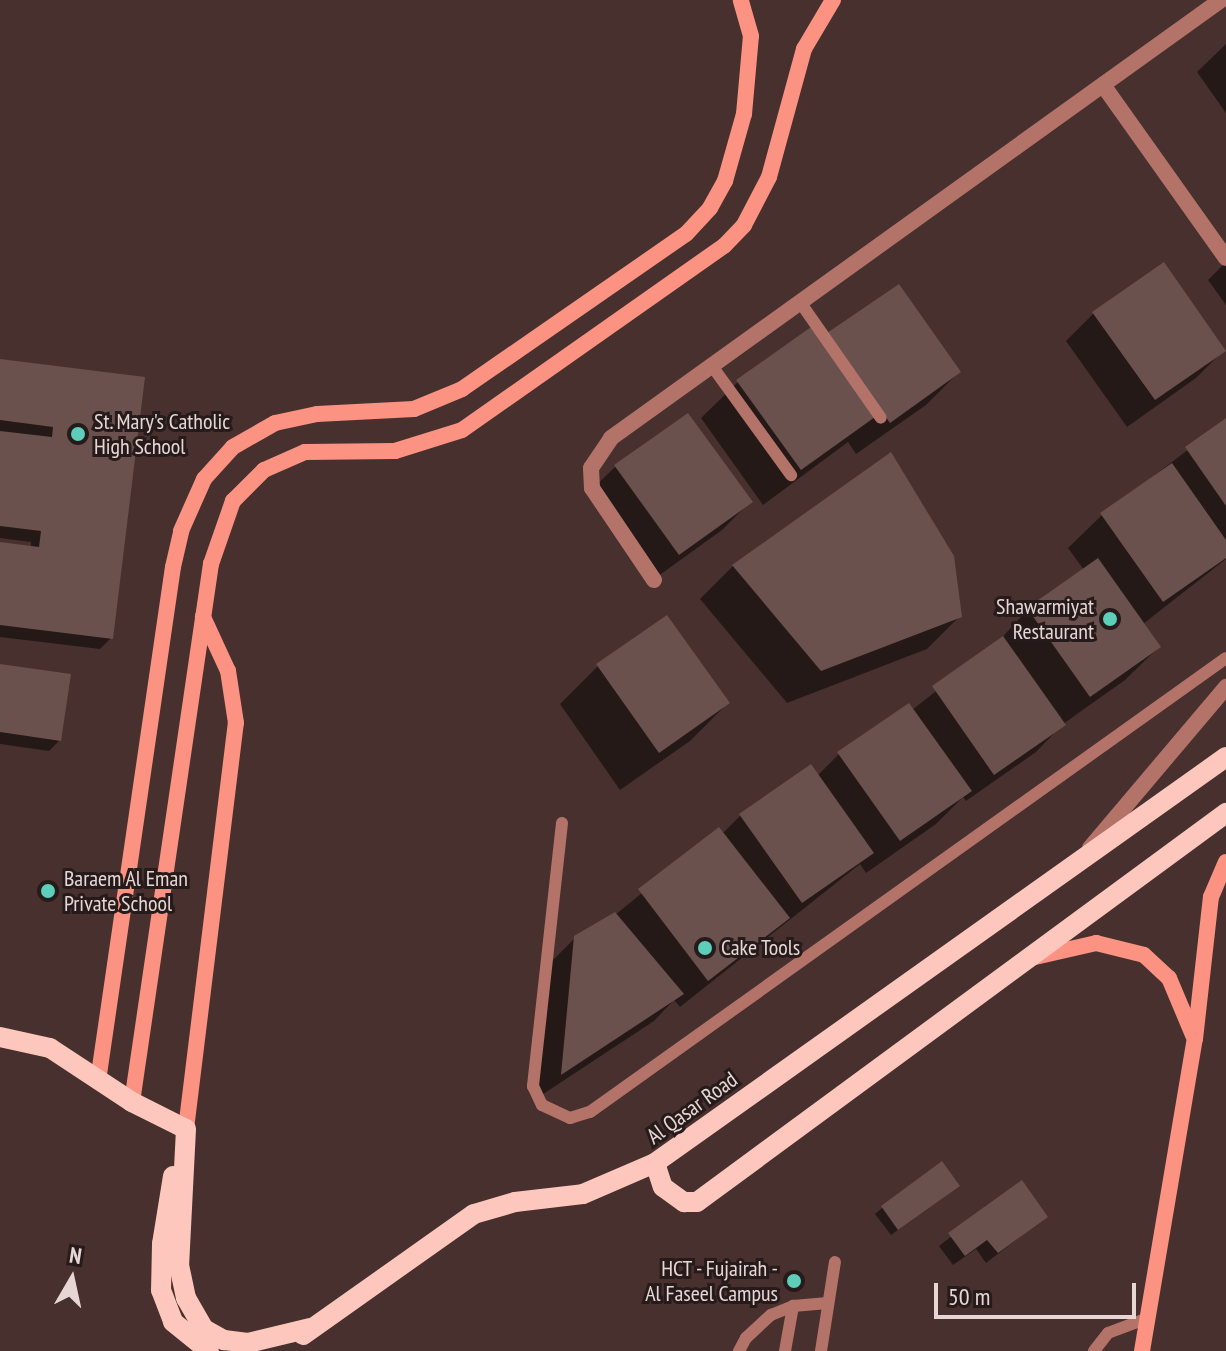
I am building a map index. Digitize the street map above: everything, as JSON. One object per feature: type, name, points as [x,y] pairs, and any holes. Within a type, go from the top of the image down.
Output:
[{"type":"main road","name":"Al Qasar Road","points":[[1226,757],[655,1163],[672,1196],[697,1202],[1226,813]]},
{"type":"main road","points":[[0,1037],[50,1048],[98,1081],[186,1132]]},
{"type":"main road","points":[[186,1132],[179,1265],[197,1320],[213,1335],[236,1343],[310,1328]]},
{"type":"main road","points":[[186,1132],[178,1147],[164,1229],[161,1290],[173,1322],[209,1351]]},
{"type":"main road","points":[[266,1351],[310,1328],[474,1214],[515,1202],[583,1194],[655,1163]]},
{"type":"street","points":[[98,1081],[173,567],[181,531],[204,479],[233,447],[275,423],[317,414],[414,409],[462,389],[686,234],[710,208],[725,181],[744,114],[751,36],[741,0]]},
{"type":"street","points":[[132,1102],[203,617],[223,521],[247,484],[264,470],[305,452],[395,451],[462,430],[724,246],[744,225],[769,177],[804,49],[833,0]]},
{"type":"street","points":[[654,580],[605,514],[592,488],[591,468],[611,438],[1221,0]]},
{"type":"street","points":[[1103,85],[1226,258]]},
{"type":"street","points":[[186,1132],[236,723],[228,671],[203,617]]},
{"type":"street","points":[[1079,862],[1226,687]]},
{"type":"street","points":[[1142,1351],[1195,1039],[1211,897],[1226,862]]},
{"type":"street","points":[[1026,959],[1096,943],[1129,948],[1169,978],[1195,1039]]},
{"type":"lane","points":[[800,302],[881,418]]},
{"type":"lane","points":[[712,366],[791,475]]},
{"type":"lane","points":[[562,823],[533,1086],[542,1105],[570,1118],[590,1112],[1226,658]]},
{"type":"lane","points":[[821,1351],[835,1262]]},
{"type":"lane","points":[[726,1351],[771,1315],[793,1306],[828,1303]]},
{"type":"lane","points":[[785,1351],[793,1306]]},
{"type":"lane","points":[[1094,1351],[1108,1333],[1148,1318]]},
{"type":"lane","points":[[739,1351],[746,1338]]},
{"type":"building","points":[[1164,262],[1226,351],[1155,400],[1092,312]]},
{"type":"building","points":[[899,284],[961,372],[890,423],[827,333]]},
{"type":"building","points":[[811,327],[875,417],[801,470],[736,380]]},
{"type":"building","points":[[0,359],[145,377],[113,639],[0,625],[0,542],[39,547],[41,531],[0,526],[0,431],[52,437],[53,427],[0,420]]},
{"type":"building","points":[[688,413],[753,502],[679,555],[614,465]]},
{"type":"building","points":[[1226,418],[1226,506],[1185,447]]},
{"type":"building","points":[[891,452],[954,556],[962,617],[821,671],[732,565]]},
{"type":"building","points":[[1172,463],[1226,540],[1226,558],[1163,602],[1100,513]]},
{"type":"building","points":[[1098,558],[1161,647],[1090,697],[1027,608]]},
{"type":"building","points":[[667,615],[730,703],[659,753],[596,664]]},
{"type":"building","points":[[1003,636],[1066,725],[994,775],[932,686]]},
{"type":"building","points":[[0,664],[71,674],[61,741],[0,732]]},
{"type":"building","points":[[909,703],[972,791],[900,841],[837,752]]},
{"type":"building","points":[[811,764],[874,853],[802,903],[739,814]]},
{"type":"building","points":[[719,827],[790,918],[708,981],[638,889]]},
{"type":"building","points":[[615,912],[684,994],[561,1075],[574,936]]},
{"type":"building","points":[[942,1161],[960,1186],[898,1230],[881,1206]]},
{"type":"building","points":[[1022,1180],[1048,1217],[998,1253],[987,1240],[965,1256],[948,1233]]},
{"type":"place","name":"St. Mary's Catholic High School","points":[[78,434]]},
{"type":"place","name":"Shawarmiyat Restaurant","points":[[1110,619]]},
{"type":"place","name":"Baraem Al Eman Private School","points":[[48,891]]},
{"type":"place","name":"Cake Tools","points":[[705,948]]},
{"type":"place","name":"HCT - Fujairah - Al Faseel Campus","points":[[794,1281]]}]
